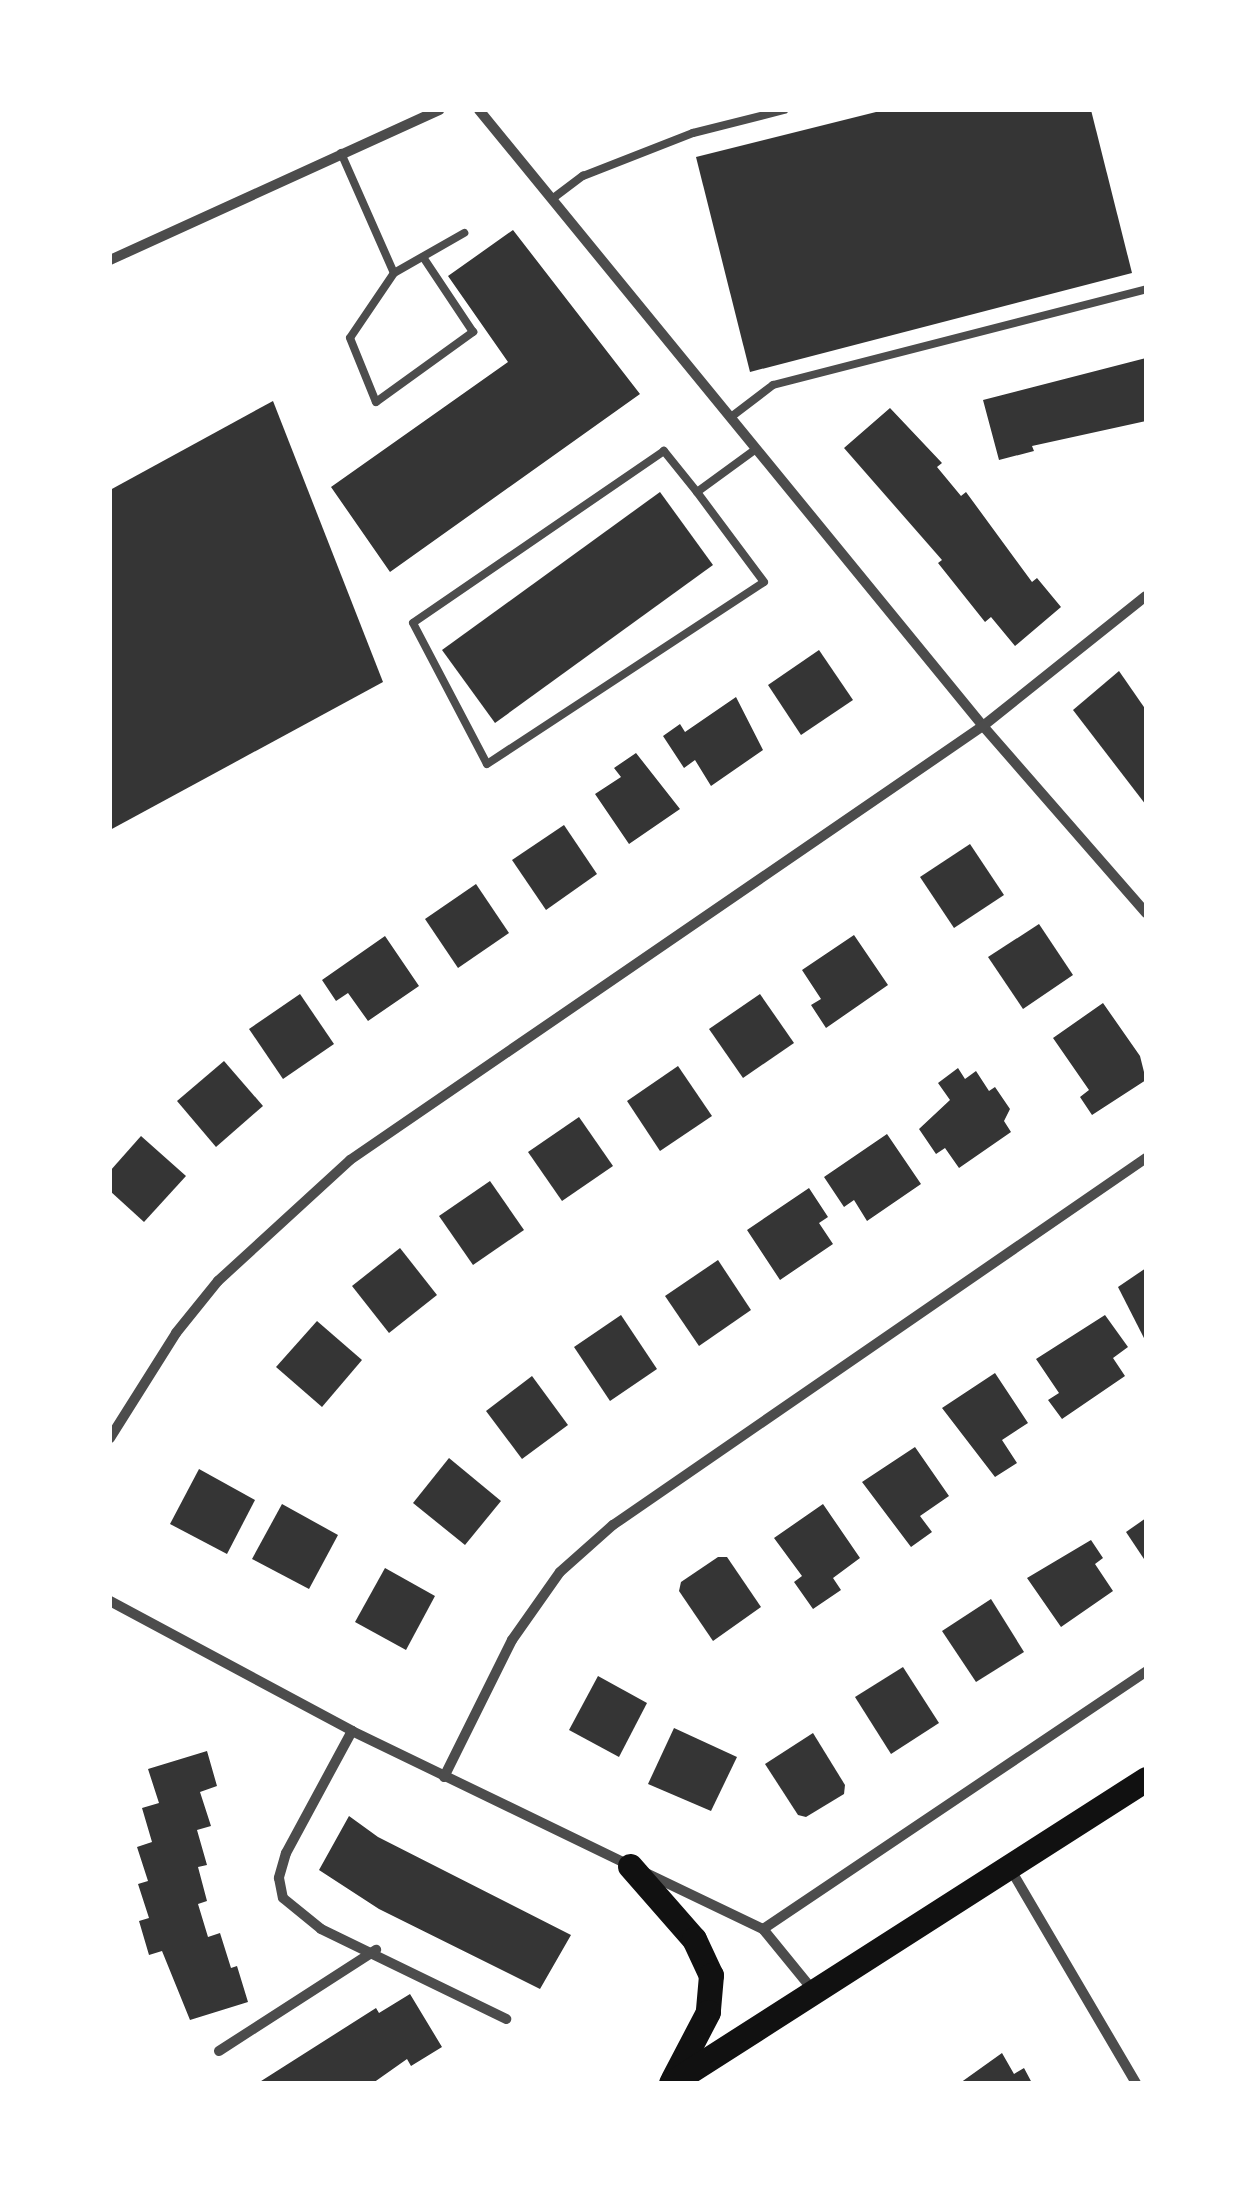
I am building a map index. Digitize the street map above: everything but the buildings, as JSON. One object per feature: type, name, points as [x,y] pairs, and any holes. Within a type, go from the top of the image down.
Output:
[{"type":"main road","points":[[671,2083],[813,1990],[1011,1870],[1146,1779]]},
{"type":"main road","points":[[630,1866],[694,1939],[710,1975],[708,2012],[671,2083]]},
{"type":"street","points":[[110,260],[439,110]]},
{"type":"street","points":[[479,110],[984,726],[1146,913]]},
{"type":"street","points":[[110,1438],[176,1333],[218,1281],[350,1160],[984,726],[1146,596]]},
{"type":"street","points":[[444,1777],[512,1640],[560,1572],[613,1525],[1146,1158]]},
{"type":"street","points":[[110,1602],[352,1731],[763,1929],[813,1990]]},
{"type":"street","points":[[763,1929],[1146,1672]]},
{"type":"street","points":[[352,1731],[278,1878],[283,1898],[322,1929],[376,1950],[506,2018]]},
{"type":"street","points":[[1011,1870],[1136,2083]]},
{"type":"street","points":[[220,2051],[376,1950]]},
{"type":"lane","points":[[552,199],[582,176],[676,140],[784,110]]},
{"type":"lane","points":[[341,153],[394,273]]},
{"type":"lane","points":[[424,256],[472,332],[376,402],[350,338],[394,273],[464,233]]},
{"type":"lane","points":[[731,418],[772,385],[1146,289]]},
{"type":"lane","points":[[698,492],[756,449]]},
{"type":"lane","points":[[664,451],[698,492],[764,582],[487,764],[413,623],[664,451]]}]
